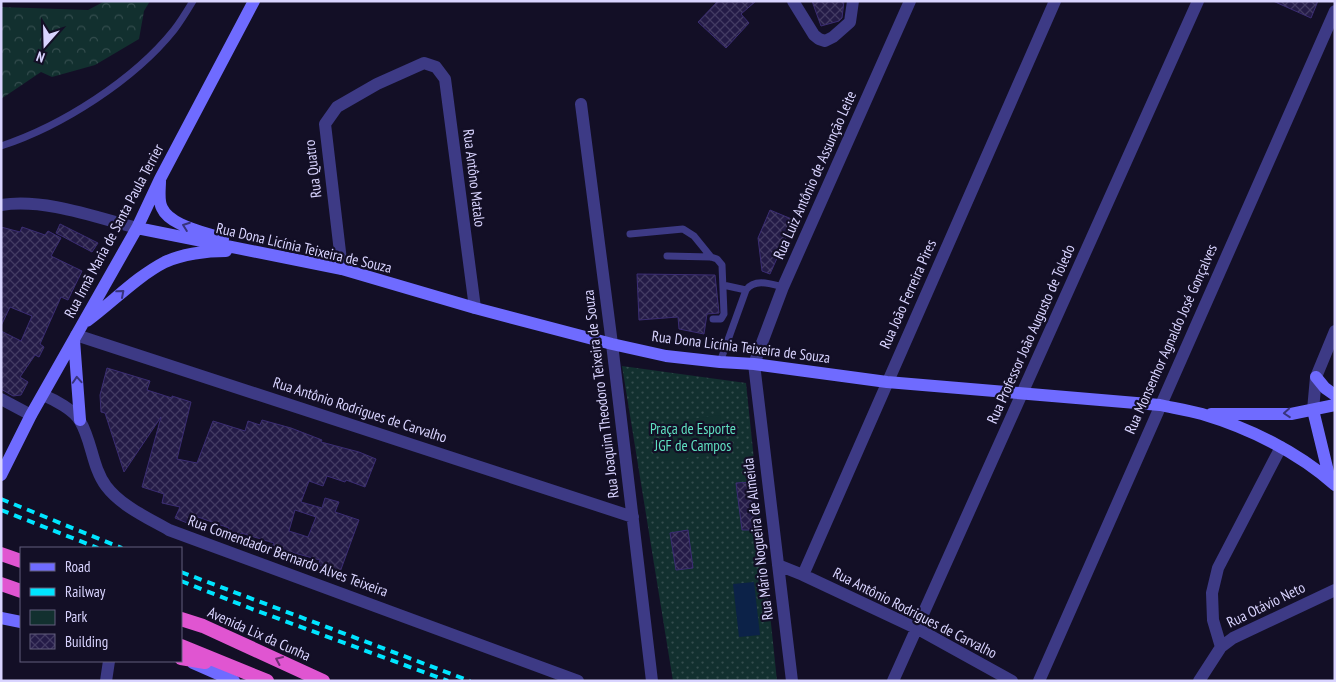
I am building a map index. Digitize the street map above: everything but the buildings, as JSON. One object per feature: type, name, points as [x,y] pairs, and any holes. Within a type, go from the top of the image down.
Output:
[{"type":"highway","points":[[1,554],[20,561]]},
{"type":"highway","points":[[1,584],[20,591]]},
{"type":"highway","name":"Avenida Lix da Cunha","points":[[182,618],[203,626],[323,681]]},
{"type":"highway","points":[[182,647],[237,675]]},
{"type":"highway","points":[[182,658],[237,675],[267,681]]},
{"type":"main road","name":"Rua Irmã Maria de Santa Paula Terrier","points":[[1,475],[31,415],[136,228],[254,1]]},
{"type":"main road","points":[[160,179],[161,207],[168,218],[248,250]]},
{"type":"main road","name":"Rua Dona Licínia Teixeira de Souza","points":[[136,228],[342,269],[475,308],[612,344],[666,356],[754,364],[887,382],[1160,405],[1202,414],[1247,431],[1306,461],[1332,482]]},
{"type":"main road","points":[[83,324],[144,275],[166,262],[214,251],[248,250]]},
{"type":"main road","points":[[75,338],[80,420]]},
{"type":"main road","points":[[1316,377],[1325,388],[1335,395]]},
{"type":"main road","points":[[1202,414],[1291,414],[1335,405]]},
{"type":"main road","points":[[1313,410],[1332,482]]},
{"type":"main road","points":[[1,618],[20,622]]},
{"type":"street","points":[[793,1],[814,35],[825,41],[833,37],[850,22],[853,1]]},
{"type":"street","name":"Rua Luiz Antônio de Assunção Leite","points":[[754,364],[783,286],[910,1]]},
{"type":"street","name":"Rua João Ferreira Pires","points":[[803,575],[1055,1]]},
{"type":"street","name":"Rua Professor João Augusto de Toledo","points":[[893,681],[918,629],[1198,1]]},
{"type":"street","name":"Rua Monsenhor Agnaldo José Gonçalves","points":[[1039,681],[1335,11]]},
{"type":"street","name":"Rua Quatro","points":[[342,269],[324,124],[337,107],[376,84],[424,63]]},
{"type":"street","name":"Rua Antôno Matalo","points":[[424,63],[436,67],[445,79],[475,308]]},
{"type":"street","name":"Rua Joaquim Theodoro Teixeira de Souza","points":[[581,104],[652,681]]},
{"type":"street","points":[[1,205],[14,203],[42,204],[136,228]]},
{"type":"street","points":[[1313,410],[1316,377],[1335,331]]},
{"type":"street","name":"Rua Antônio Rodrigues de Carvalho","points":[[75,338],[633,517]]},
{"type":"street","name":"Rua Mário Nogueira de Almeida","points":[[754,364],[792,681]]},
{"type":"street","points":[[43,395],[56,400],[80,420]]},
{"type":"street","points":[[1,399],[31,415]]},
{"type":"street","name":"Rua Comendador Bernardo Alves Teixeira","points":[[80,420],[97,470],[106,485],[116,496],[140,514],[169,530],[578,681]]},
{"type":"street","points":[[1221,647],[1213,620],[1212,593],[1218,568],[1281,447]]},
{"type":"street","points":[[778,564],[803,575]]},
{"type":"street","name":"Rua Antônio Rodrigues de Carvalho","points":[[803,575],[918,629],[1012,681]]},
{"type":"street","name":"Rua Otávio Neto","points":[[1199,681],[1221,647],[1245,631],[1335,590]]},
{"type":"street","points":[[106,681],[109,662]]},
{"type":"lane","points":[[1,146],[18,140],[81,108],[117,84],[148,58],[175,30],[193,1]]},
{"type":"lane","points":[[630,234],[682,229],[694,236],[711,257]]},
{"type":"lane","points":[[667,256],[711,257],[717,259],[722,265],[724,314],[721,319],[713,319]]},
{"type":"lane","points":[[720,362],[746,290],[750,285],[758,282],[783,286]]},
{"type":"lane","points":[[723,285],[746,290]]},
{"type":"green space","points":[[105,1],[150,1],[144,11],[139,39],[95,65],[52,77],[41,72],[1,99],[1,7],[88,10]]},
{"type":"green space","name":"Praça de Esporte JGF de Campos","points":[[622,366],[746,383],[777,681],[673,681]]},
{"type":"green space","points":[[720,415],[725,453],[663,461],[658,424]]},
{"type":"water","points":[[754,582],[760,635],[739,637],[733,584]]},
{"type":"railway","points":[[1,499],[120,547]]},
{"type":"railway","points":[[1,510],[95,547]]},
{"type":"railway","points":[[182,572],[470,681]]},
{"type":"railway","points":[[182,581],[448,681]]}]
